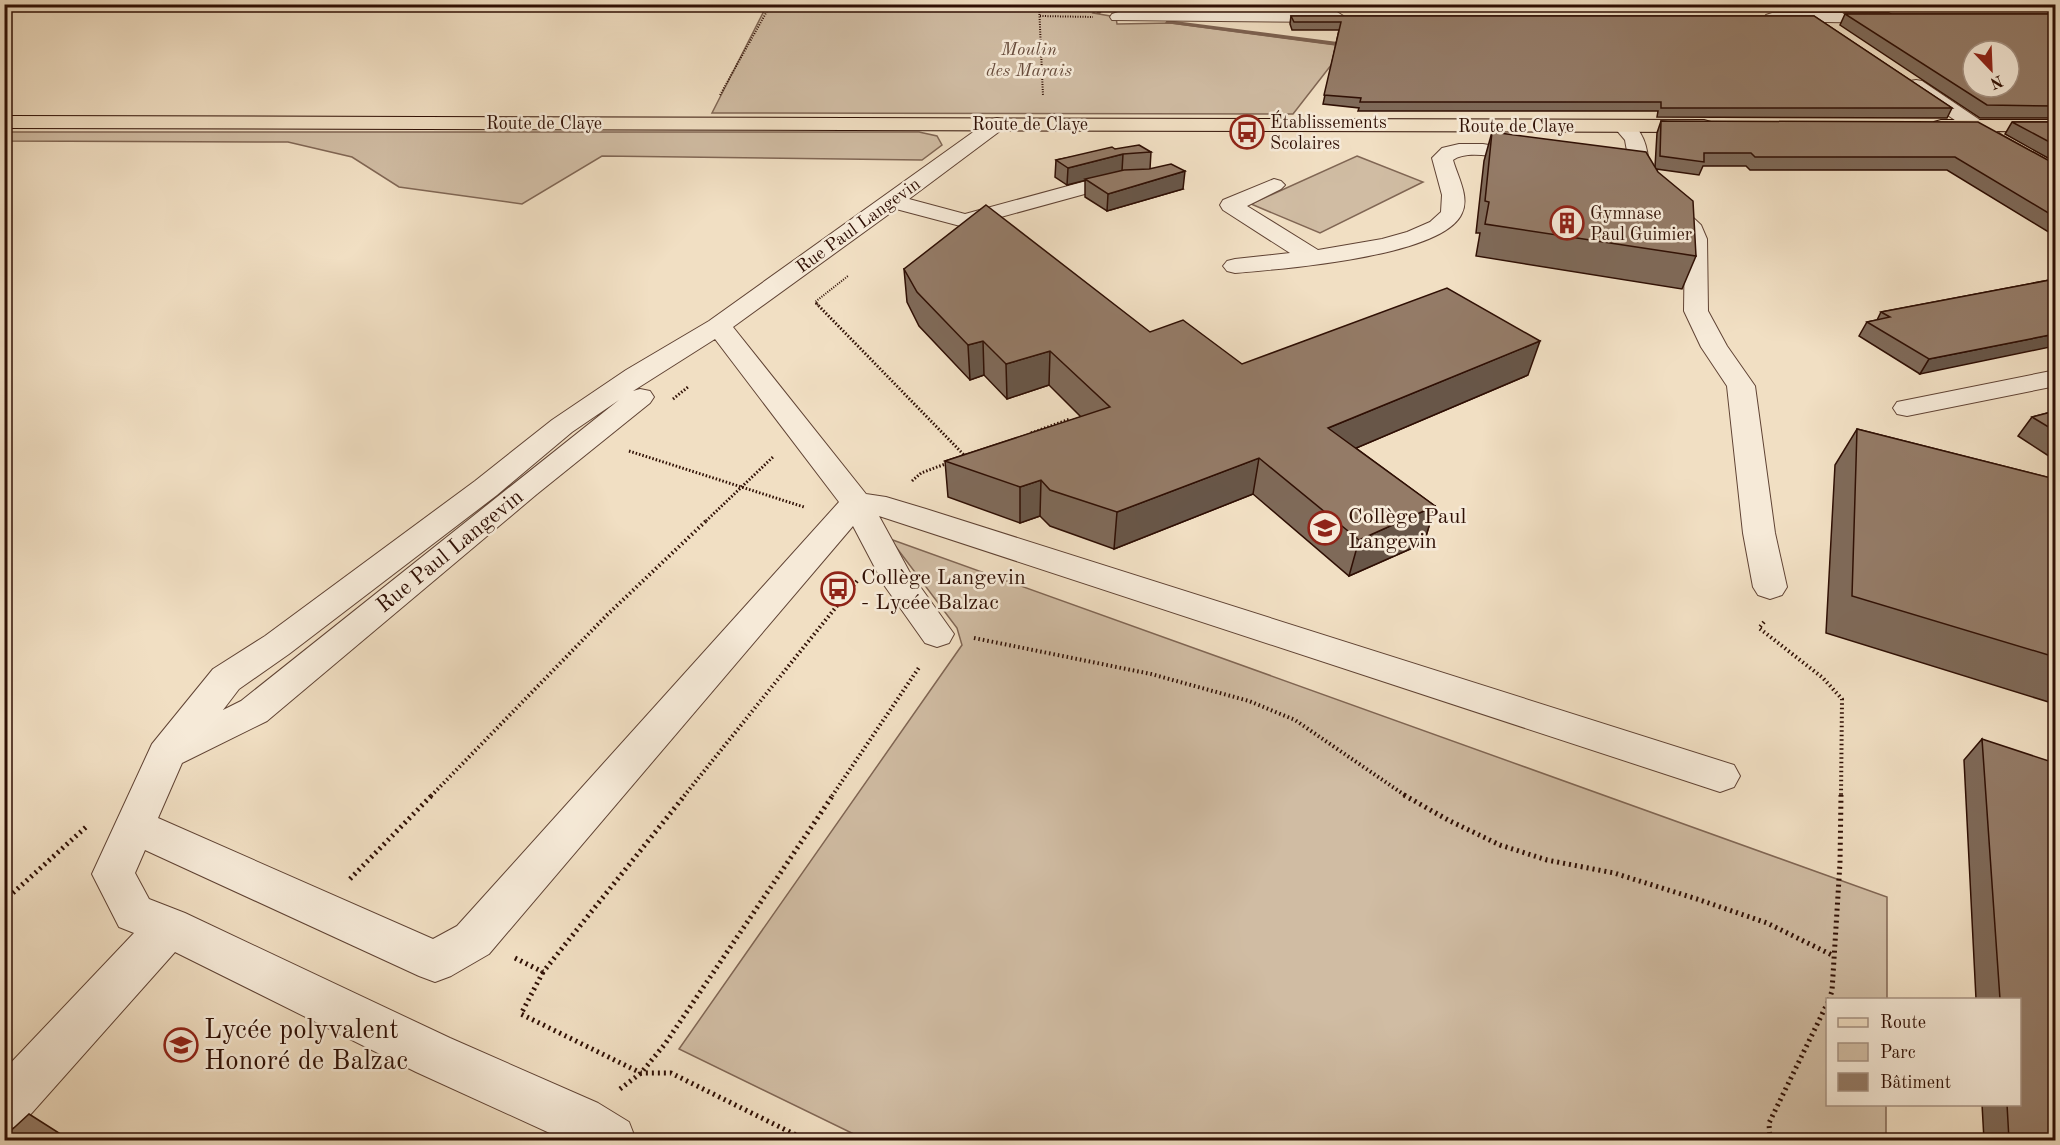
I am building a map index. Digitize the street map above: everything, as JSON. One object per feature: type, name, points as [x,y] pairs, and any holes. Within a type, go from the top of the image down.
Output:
[{"type":"main road","name":"Route de Claye","points":[[4,122],[1720,126]]},
{"type":"main road","points":[[1919,126],[2055,126]]},
{"type":"street","points":[[1794,4],[1841,36]]},
{"type":"street","points":[[1118,17],[1357,17]]},
{"type":"street","points":[[1751,18],[1902,18]]},
{"type":"street","points":[[1898,74],[2055,174]]},
{"type":"street","name":"Rue Paul Langevin","points":[[595,1131],[169,927],[134,913],[113,874],[166,755],[226,679],[277,645],[486,488],[562,426],[636,376],[717,326],[997,124]]},
{"type":"street","points":[[1443,126],[1458,149]]},
{"type":"street","points":[[1623,126],[1635,137],[1639,168],[1656,196],[1690,225],[1696,239],[1696,311],[1714,347],[1741,386],[1759,533],[1770,587]]},
{"type":"street","points":[[1235,266],[1369,250],[1417,236],[1443,223],[1450,218],[1455,204],[1442,158],[1447,152],[1458,149],[1548,160]]},
{"type":"street","points":[[1594,166],[1639,168]]},
{"type":"street","points":[[891,201],[974,223],[1090,186],[1123,179],[1148,178]]},
{"type":"street","points":[[1274,185],[1231,205],[1264,228],[1315,258]]},
{"type":"street","points":[[1264,228],[1287,219]]},
{"type":"street","points":[[717,326],[737,348],[862,510],[896,577],[936,634]]},
{"type":"street","name":"Rue Paul Langevin","points":[[166,755],[254,711],[590,436],[696,357],[717,326]]},
{"type":"street","points":[[1907,408],[2055,378]]},
{"type":"street","points":[[862,510],[1720,776]]},
{"type":"street","points":[[134,826],[435,961],[473,940],[862,510]]},
{"type":"street","points":[[4,1107],[169,927]]},
{"type":"path","points":[[704,124],[771,4]]},
{"type":"path","points":[[1039,4],[1043,106]]},
{"type":"path","points":[[1040,16],[1118,17]]},
{"type":"path","points":[[851,274],[815,302],[966,457]]},
{"type":"path","points":[[1026,435],[1070,419]]},
{"type":"path","points":[[590,436],[614,446],[742,487],[862,510],[921,473],[976,453]]},
{"type":"path","points":[[345,884],[607,615],[781,450]]},
{"type":"path","points":[[806,1140],[671,1073],[641,1073],[521,1014],[543,972],[857,581],[896,577]]},
{"type":"path","points":[[1770,587],[1796,609],[1768,616],[1759,628],[1823,678],[1842,699],[1840,863],[1832,991],[1829,998]]},
{"type":"path","points":[[595,1131],[665,1044],[922,663],[936,634],[989,640],[1150,674],[1249,701],[1295,720],[1356,760],[1394,789],[1500,845],[1547,860],[1614,873],[1697,899],[1767,923],[1834,956]]},
{"type":"path","points":[[473,940],[543,972]]},
{"type":"path","points":[[1770,1140],[1769,1122],[1826,1005]]},
{"type":"green space","name":"Moulin des Marais","points":[[767,5],[1100,5],[1093,13],[1116,17],[1117,24],[1171,23],[1346,46],[1293,114],[712,113]]},
{"type":"green space","points":[[5,132],[919,132],[937,136],[942,145],[922,160],[602,156],[522,204],[399,187],[352,157],[288,142],[5,141]]},
{"type":"green space","points":[[1357,156],[1423,182],[1320,233],[1251,204]]},
{"type":"green space","points":[[890,539],[1887,897],[1887,998],[1826,998],[1826,1106],[1886,1106],[1886,1140],[866,1140],[679,1049],[962,645],[957,628]]},
{"type":"building","points":[[1845,14],[2055,14],[2055,106],[1987,105],[1978,99],[2021,99],[2021,39],[1961,39],[1961,88]]},
{"type":"building","points":[[1291,16],[1814,16],[1952,108],[1661,108],[1661,102],[1360,102],[1361,98],[1324,95],[1341,22],[1294,22]]},
{"type":"building","points":[[1661,121],[1978,122],[2055,164],[2055,217],[1955,157],[1755,157],[1751,153],[1704,153],[1704,162],[1660,156]]},
{"type":"building","points":[[2012,122],[2055,122],[2055,145]]},
{"type":"building","points":[[1492,132],[1646,152],[1658,172],[1693,201],[1696,256],[1485,224],[1489,202],[1485,201]]},
{"type":"building","points":[[1139,145],[1151,152],[1123,154],[1068,168],[1056,160],[1112,147],[1115,149]]},
{"type":"building","points":[[1171,164],[1185,171],[1108,194],[1085,179],[1124,170],[1149,169]]},
{"type":"building","points":[[986,205],[1150,332],[1183,320],[1242,364],[1447,288],[1540,341],[1328,428],[1435,506],[1359,540],[1259,458],[1117,512],[1050,490],[1041,480],[1020,487],[945,461],[1110,407],[1050,351],[1006,364],[983,341],[968,345],[917,292],[904,269]]},
{"type":"building","points":[[2055,279],[2055,334],[1929,359],[1867,322],[1890,317],[1881,312]]},
{"type":"building","points":[[2055,411],[2055,431],[2032,417]]},
{"type":"building","points":[[1857,429],[2055,479],[2055,657],[1852,596]]},
{"type":"building","points":[[1982,739],[2055,763],[2055,1140],[2009,1140],[2007,1106],[2021,1106],[2021,998],[2000,998]]},
{"type":"building","points":[[29,1114],[70,1140],[4,1140],[4,1137]]},
{"type":"waterway","points":[[1098,13],[1104,4]]},
{"type":"waterway","points":[[1167,22],[1353,46]]},
{"type":"place","name":"Établissements Scolaires","points":[[1247,132]]},
{"type":"place","name":"Gymnase Paul Guimier","points":[[1567,223]]},
{"type":"place","name":"Collège Paul Langevin","points":[[1325,528]]},
{"type":"place","name":"Collège Langevin - Lycée Balzac","points":[[838,589]]},
{"type":"place","name":"Lycée polyvalent Honoré de Balzac","points":[[181,1045]]}]
